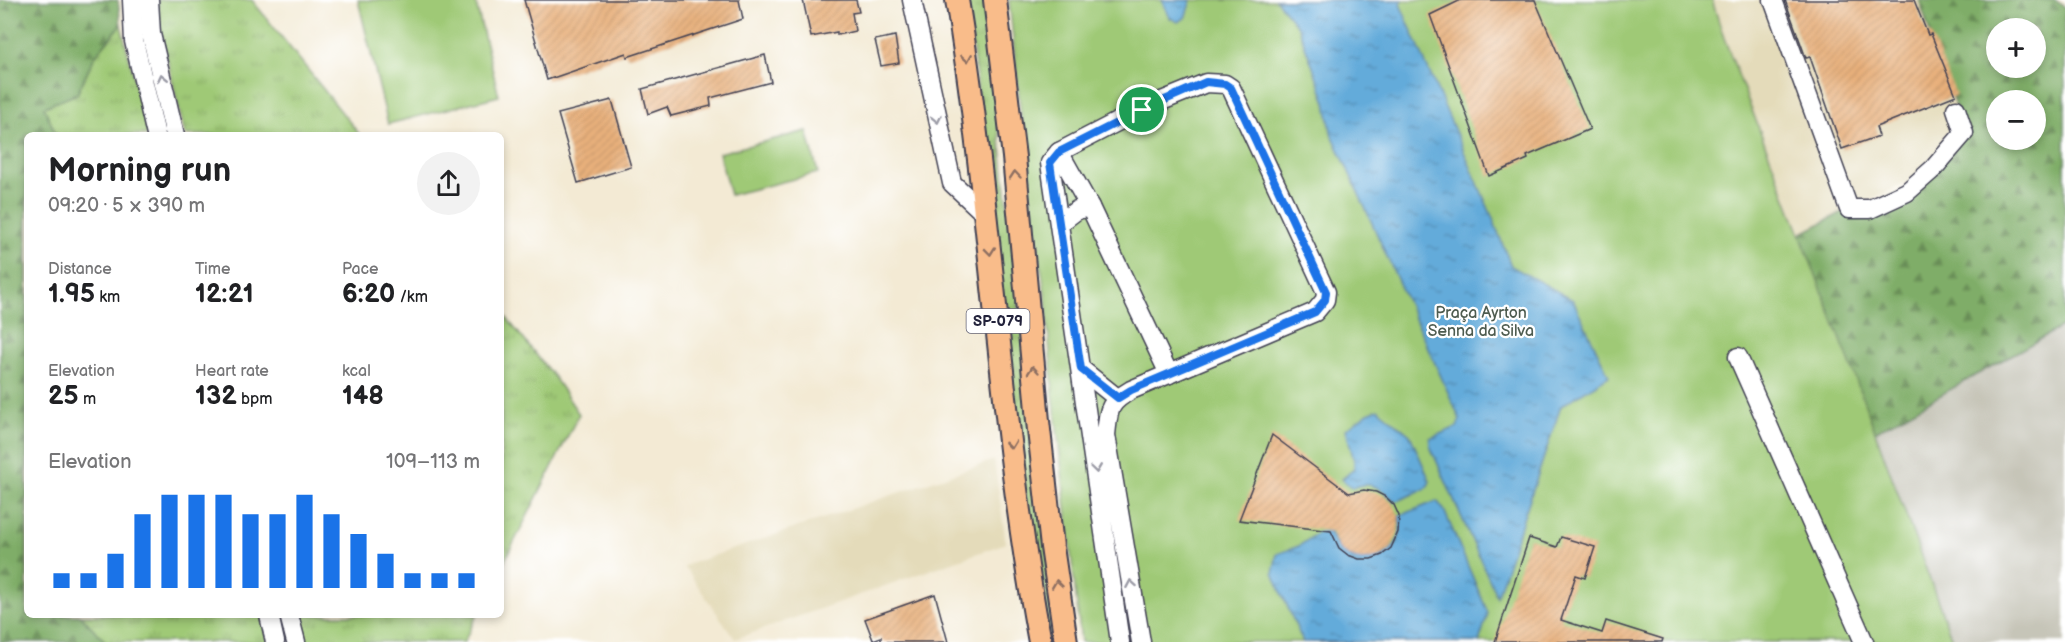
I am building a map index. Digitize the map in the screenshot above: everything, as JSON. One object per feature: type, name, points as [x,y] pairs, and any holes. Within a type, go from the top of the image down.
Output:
[{"type":"main road","name":"SP-079","points":[[957,0],[970,79],[1024,558],[1040,642]]},
{"type":"main road","name":"SP-079","points":[[995,0],[1014,158],[1040,444],[1066,642]]},
{"type":"street","points":[[132,0],[134,41],[155,132]]},
{"type":"street","points":[[149,0],[152,34],[174,132]]},
{"type":"street","points":[[912,0],[952,183],[986,215]]},
{"type":"street","points":[[1773,0],[1849,209],[1870,209],[1907,192],[1933,169],[1964,133],[1956,109]]},
{"type":"street","points":[[1120,642],[1050,163],[1059,152],[1142,110],[1206,82],[1225,84],[1231,88],[1326,292],[1325,300],[1315,312],[1169,374],[1113,404],[1106,435],[1141,642]]},
{"type":"street","points":[[1059,152],[1090,207],[1169,374]]},
{"type":"street","points":[[1060,223],[1077,210],[1090,207]]},
{"type":"street","points":[[1738,357],[1864,642]]},
{"type":"street","points":[[1081,369],[1113,404]]},
{"type":"street","points":[[270,618],[275,642]]},
{"type":"street","points":[[290,618],[296,642]]},
{"type":"shaded area","points":[[1712,0],[1919,0],[1964,133],[1929,173],[1800,234],[1724,38]]},
{"type":"shaded area","points":[[2065,325],[2065,642],[1953,642],[1875,432]]},
{"type":"shaded area","points":[[994,460],[1006,543],[735,639],[684,566]]},
{"type":"green space","points":[[0,0],[118,0],[121,25],[95,56],[77,94],[44,107],[55,132],[24,132],[24,618],[83,618],[106,642],[0,642]]},
{"type":"green space","points":[[158,0],[252,0],[358,132],[184,132],[161,32]]},
{"type":"green space","points":[[358,0],[475,0],[499,96],[388,124]]},
{"type":"green space","points":[[967,0],[984,0],[1058,642],[1047,642],[1034,574]]},
{"type":"green space","name":"Praça Ayrton Senna da Silva","points":[[1009,0],[1712,0],[1724,38],[1849,361],[1953,642],[1081,642],[1053,393],[1046,300],[1027,174]]},
{"type":"green space","points":[[1919,0],[2055,0],[2065,7],[2065,325],[1875,432],[1800,234],[1849,209],[1907,192],[1964,133]]},
{"type":"green space","points":[[121,25],[147,132],[55,132],[44,107],[77,94],[95,56]]},
{"type":"green space","points":[[807,131],[818,173],[730,195],[719,153]]},
{"type":"green space","points":[[504,315],[554,377],[579,414],[504,562]]},
{"type":"green space","points":[[83,618],[264,618],[269,642],[106,642]]},
{"type":"green space","points":[[298,618],[476,618],[464,642],[304,642]]},
{"type":"water","points":[[1162,0],[1191,0],[1185,18],[1178,22],[1170,18]]},
{"type":"water","points":[[1276,0],[1402,0],[1400,4],[1491,214],[1511,266],[1573,300],[1609,376],[1561,406],[1497,597],[1430,446],[1430,438],[1457,427],[1460,419],[1331,132],[1326,102],[1298,27]]},
{"type":"water","points":[[1378,409],[1410,435],[1430,481],[1427,488],[1395,502],[1375,487],[1364,485],[1352,488],[1342,479],[1354,469],[1346,429],[1368,413]]},
{"type":"water","points":[[1437,501],[1444,510],[1488,613],[1479,642],[1303,642],[1273,573],[1277,554],[1299,546],[1319,532],[1329,532],[1338,547],[1346,554],[1360,559],[1375,558],[1389,551],[1398,539],[1399,516]]},
{"type":"building","points":[[524,0],[739,0],[743,19],[627,57],[626,53],[547,80]]},
{"type":"building","points":[[803,0],[856,0],[859,12],[852,13],[855,31],[811,37]]},
{"type":"building","points":[[1461,0],[1535,0],[1590,129],[1527,156],[1528,159],[1489,176],[1430,15]]},
{"type":"building","points":[[1785,0],[1914,0],[1928,35],[1931,34],[1956,95],[1876,127],[1879,136],[1842,149],[1810,57],[1806,58]]},
{"type":"building","points":[[895,36],[899,63],[881,66],[875,40]]},
{"type":"building","points":[[765,55],[771,82],[710,98],[711,106],[671,116],[667,107],[648,114],[642,89]]},
{"type":"building","points":[[612,100],[631,167],[578,183],[558,114]]},
{"type":"building","points":[[1272,435],[1349,493],[1364,490],[1386,497],[1394,505],[1399,516],[1398,532],[1391,548],[1371,559],[1359,559],[1339,548],[1331,531],[1239,520]]},
{"type":"building","points":[[1561,537],[1595,547],[1585,578],[1576,575],[1561,620],[1602,633],[1606,621],[1663,639],[1662,642],[1495,642],[1529,538],[1557,547]]},
{"type":"building","points":[[935,594],[948,642],[881,642],[881,637],[873,640],[865,619]]},
{"type":"route","points":[[1206,82],[1225,84],[1231,88],[1326,292],[1325,300],[1315,312],[1131,390],[1118,398],[1102,388],[1081,369],[1050,163],[1059,152],[1142,110],[1206,82]]}]
